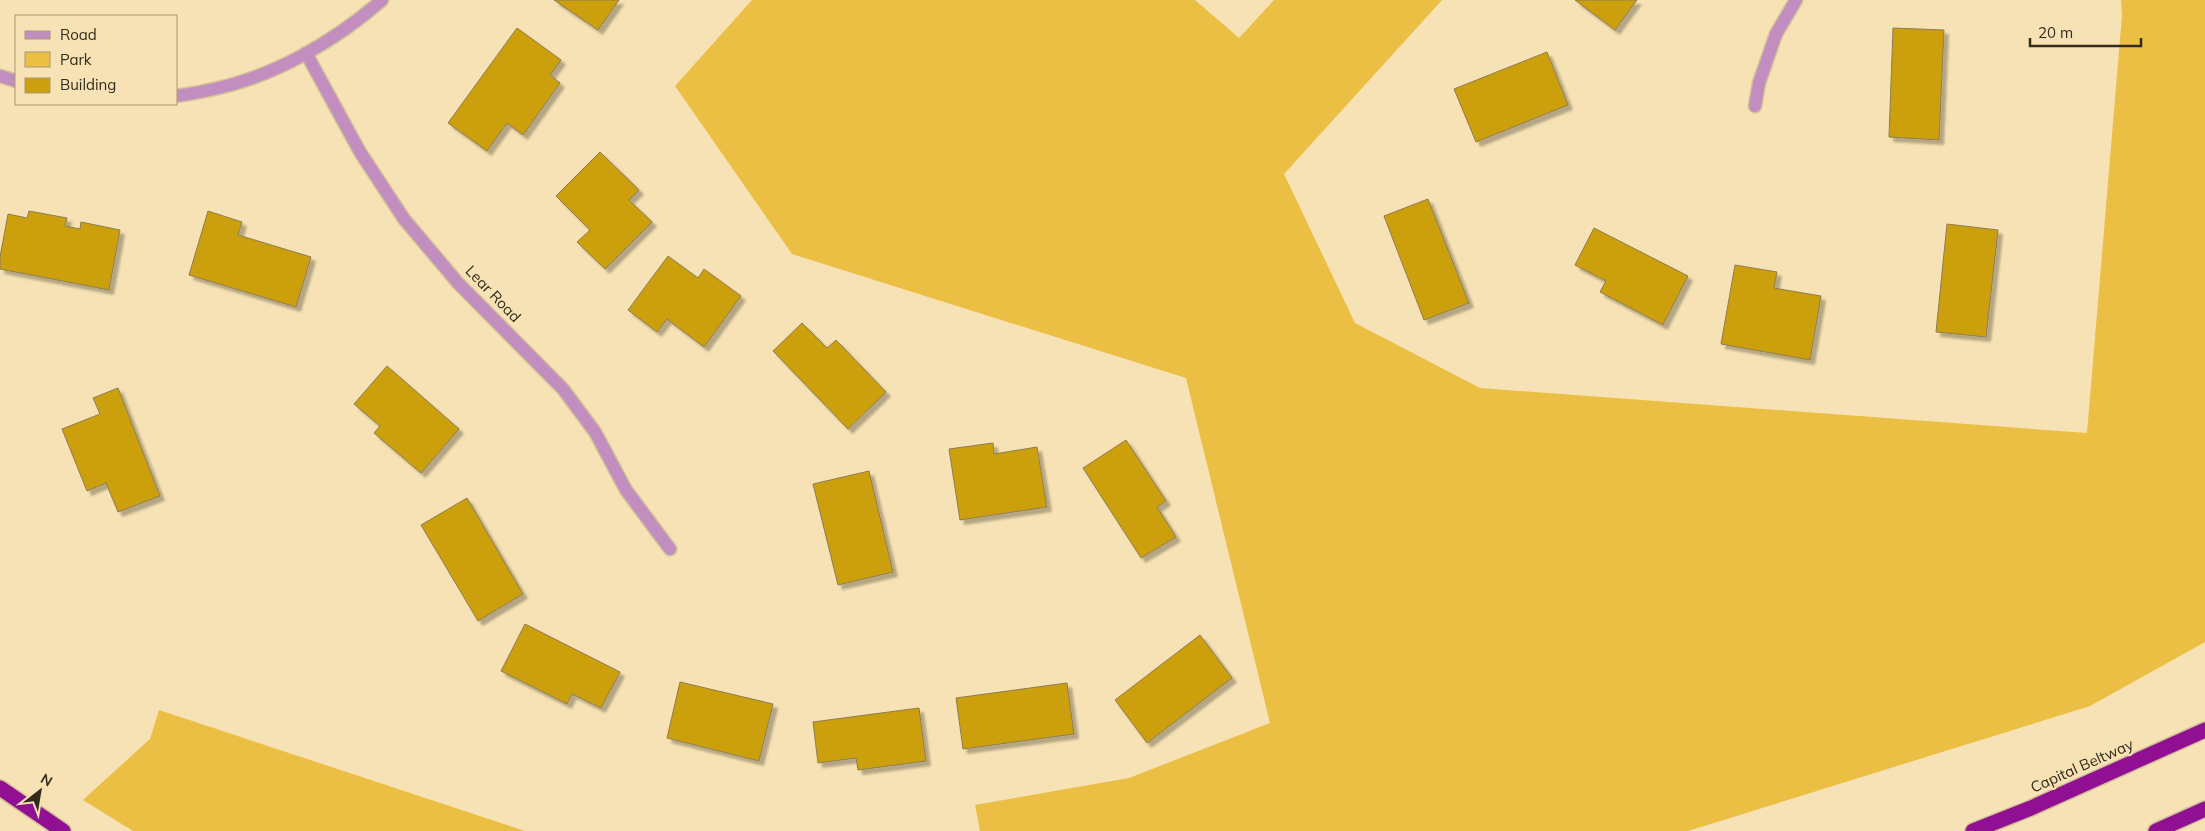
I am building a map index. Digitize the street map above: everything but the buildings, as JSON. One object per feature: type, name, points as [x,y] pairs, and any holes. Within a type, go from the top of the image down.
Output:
[{"type":"highway","name":"Capital Beltway","points":[[1973,831],[2031,808],[2205,730]]},
{"type":"highway","points":[[0,788],[64,831]]},
{"type":"highway","points":[[2156,831],[2205,809]]},
{"type":"street","points":[[178,96],[214,89],[258,76],[306,53],[363,16],[382,0]]},
{"type":"street","points":[[1755,106],[1760,83],[1776,34],[1796,0]]},
{"type":"street","name":"Lear Road","points":[[306,53],[360,152],[404,219],[458,283],[563,389],[595,432],[626,490],[670,549]]},
{"type":"street","points":[[0,76],[15,81]]},
{"type":"green space","points":[[752,0],[1195,0],[1239,38],[1274,0],[1442,0],[1284,174],[1355,323],[1480,388],[2087,433],[2122,16],[2121,0],[2205,0],[2205,642],[2090,706],[1688,831],[980,831],[975,805],[1129,778],[1270,723],[1186,378],[792,254],[675,86]]},
{"type":"green space","points":[[159,710],[525,831],[133,831],[83,800],[150,739]]}]
